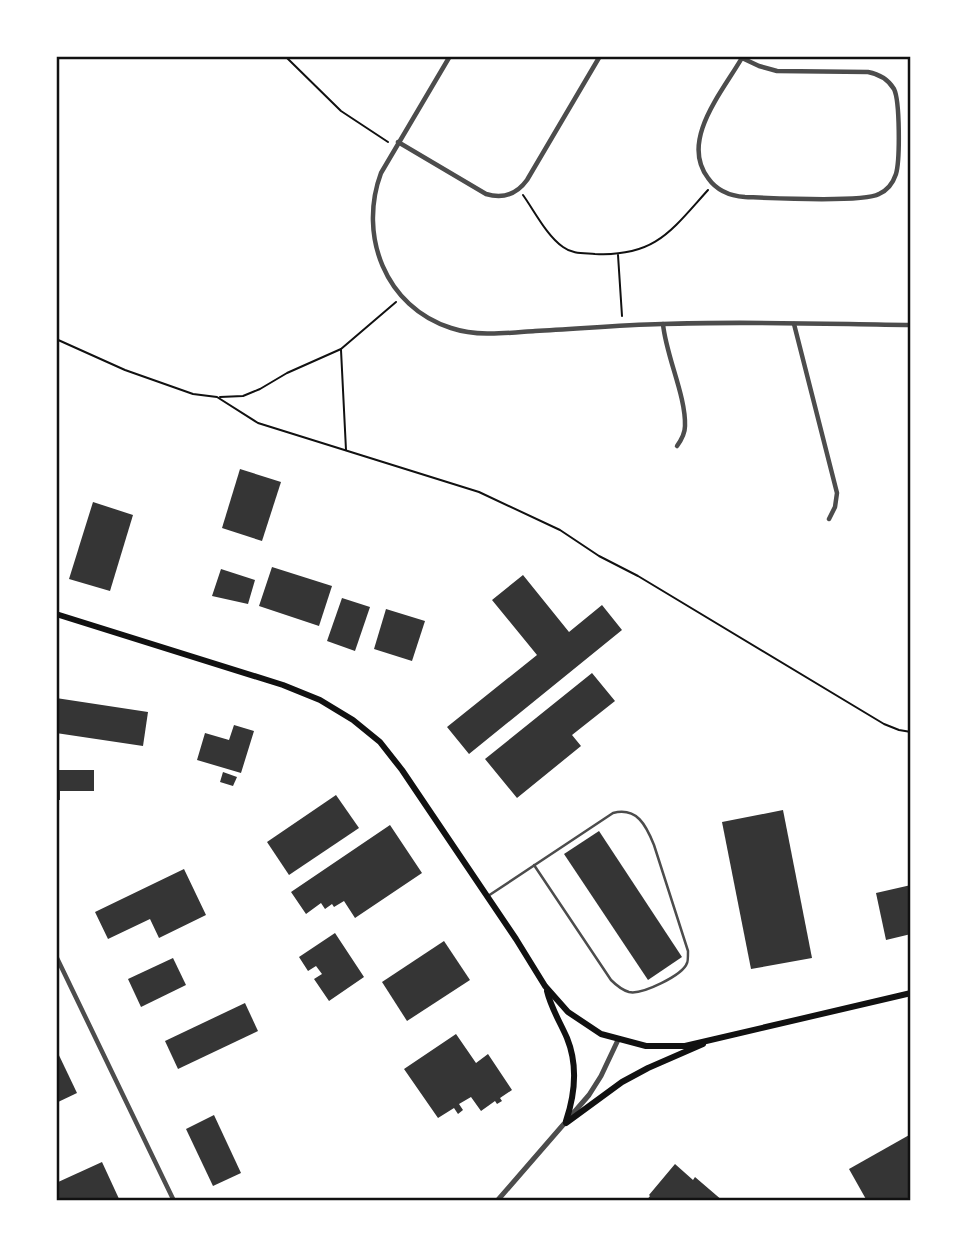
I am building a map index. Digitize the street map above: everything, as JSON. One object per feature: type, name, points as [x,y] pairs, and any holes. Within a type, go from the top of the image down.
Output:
[{"type":"main road","points":[[56,614],[284,685],[320,700],[367,730],[391,756],[488,896],[545,986],[577,1018],[601,1034],[618,1040],[665,1048],[709,1041],[911,993]]},
{"type":"main road","points":[[545,986],[553,1011],[568,1041],[574,1064],[573,1096],[566,1123]]},
{"type":"main road","points":[[566,1123],[622,1082],[709,1041]]},
{"type":"street","points":[[450,56],[397,144],[377,182],[373,201],[375,246],[382,267],[402,297],[418,312],[441,324],[476,333],[663,324],[911,325]]},
{"type":"street","points":[[397,144],[486,194],[502,196],[519,189],[527,180],[600,56]]},
{"type":"street","points":[[743,57],[759,66],[777,71],[868,72],[887,80],[895,92],[898,106],[897,170],[887,189],[867,198],[745,198],[730,195],[713,184],[700,164],[698,139],[743,57]]},
{"type":"street","points":[[663,324],[685,418],[684,433],[677,446]]},
{"type":"street","points":[[794,324],[837,493],[835,508],[829,520]]},
{"type":"street","points":[[56,956],[174,1201]]},
{"type":"street","points":[[497,1201],[595,1086],[618,1040]]},
{"type":"lane","points":[[488,896],[534,865],[613,813],[633,813],[647,828],[654,845],[688,951],[687,962],[682,970],[645,990],[635,992],[619,988],[534,865]]},
{"type":"path","points":[[285,56],[341,111],[397,144]]},
{"type":"path","points":[[519,189],[549,232],[564,248],[578,253],[618,254],[639,250],[662,239],[713,184]]},
{"type":"path","points":[[618,254],[622,316]]},
{"type":"path","points":[[56,340],[193,394],[243,396],[341,349],[402,297]]},
{"type":"path","points":[[341,349],[346,451]]},
{"type":"path","points":[[217,397],[258,423],[479,492],[560,530],[599,556],[638,576],[884,724],[911,732]]},
{"type":"building","points":[[240,469],[281,482],[262,541],[222,528]]},
{"type":"building","points":[[93,502],[133,515],[110,591],[69,579]]},
{"type":"building","points":[[272,567],[332,586],[319,626],[259,606]]},
{"type":"building","points":[[221,569],[255,580],[248,604],[212,596]]},
{"type":"building","points":[[523,575],[569,632],[602,605],[622,630],[469,754],[447,727],[537,655],[492,600]]},
{"type":"building","points":[[342,598],[370,607],[355,651],[327,641]]},
{"type":"building","points":[[386,609],[425,621],[412,661],[374,649]]},
{"type":"building","points":[[592,673],[615,701],[572,735],[581,746],[517,798],[485,759]]},
{"type":"building","points":[[56,698],[148,712],[143,746],[56,733]]},
{"type":"building","points":[[234,725],[254,731],[241,773],[197,760],[205,733],[229,740]]},
{"type":"building","points":[[56,770],[94,770],[94,791],[60,791],[60,800],[56,800]]},
{"type":"building","points":[[223,772],[237,777],[233,786],[220,782]]},
{"type":"building","points":[[336,795],[359,828],[289,875],[267,842]]},
{"type":"building","points":[[783,810],[812,958],[751,969],[722,822]]},
{"type":"building","points":[[390,825],[422,873],[355,918],[344,901],[325,909],[321,903],[306,914],[291,892]]},
{"type":"building","points":[[599,831],[682,957],[648,980],[564,854]]},
{"type":"building","points":[[184,869],[206,915],[159,938],[150,919],[108,939],[95,912]]},
{"type":"building","points":[[911,885],[911,934],[886,940],[876,893]]},
{"type":"building","points":[[335,933],[364,977],[329,1001],[314,979],[322,974],[316,966],[308,971],[299,957]]},
{"type":"building","points":[[444,941],[470,980],[407,1021],[382,982]]},
{"type":"building","points":[[173,958],[186,985],[141,1007],[128,979]]},
{"type":"building","points":[[245,1003],[258,1031],[178,1069],[165,1041]]},
{"type":"building","points":[[456,1034],[476,1063],[488,1054],[512,1090],[500,1098],[502,1101],[497,1104],[495,1101],[481,1111],[471,1097],[459,1104],[463,1110],[458,1114],[454,1108],[438,1118],[404,1069]]},
{"type":"building","points":[[56,1049],[77,1093],[56,1103]]},
{"type":"building","points":[[214,1115],[241,1173],[213,1186],[186,1129]]},
{"type":"building","points":[[911,1134],[911,1201],[867,1201],[849,1169]]},
{"type":"building","points":[[102,1162],[120,1201],[56,1201],[56,1183]]},
{"type":"building","points":[[675,1164],[693,1180],[695,1177],[723,1201],[646,1201]]}]
